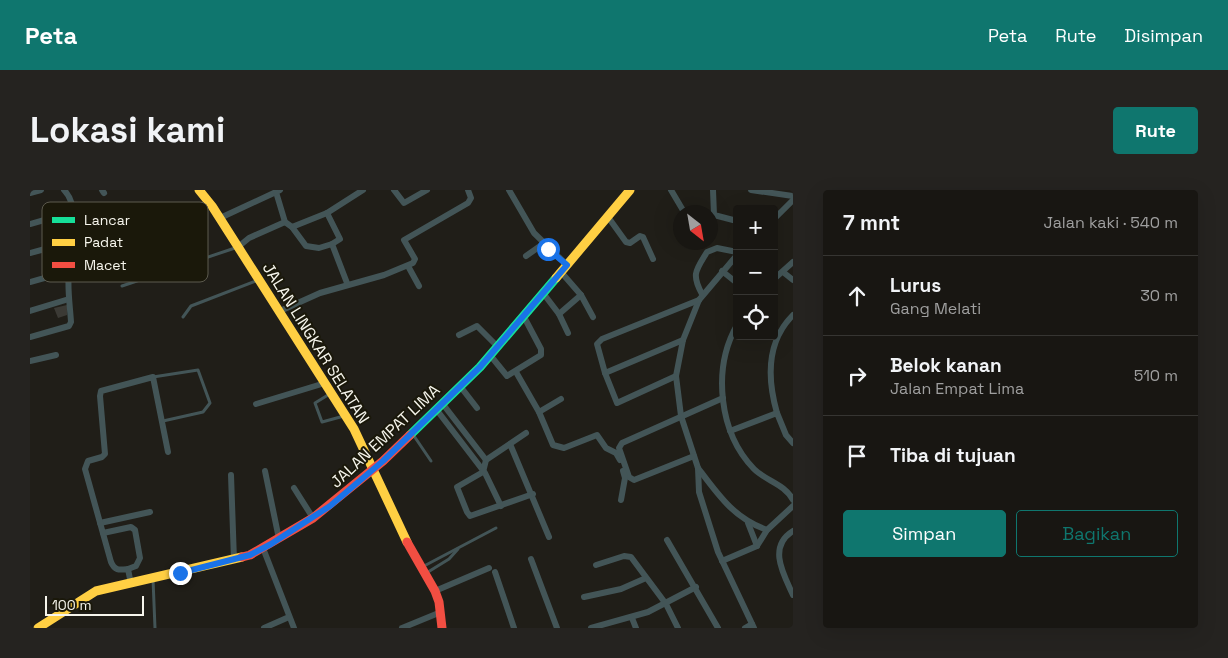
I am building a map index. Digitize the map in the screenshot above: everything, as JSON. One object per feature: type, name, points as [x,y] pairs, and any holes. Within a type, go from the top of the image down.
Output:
[{"type":"main road","name":"JALAN LINGKAR SELATAN","points":[[199,190],[220,218],[258,280],[347,415],[435,591],[441,612],[442,628]]},
{"type":"main road","name":"JALAN EMPAT LIMA","points":[[38,628],[88,596],[108,587],[130,584],[234,560],[263,548],[313,518],[374,470],[490,355],[630,190]]},
{"type":"street","points":[[30,193],[41,190]]},
{"type":"street","points":[[64,190],[70,202]]},
{"type":"street","points":[[292,227],[327,212],[363,190]]},
{"type":"street","points":[[394,190],[404,203],[427,190]]},
{"type":"street","points":[[280,311],[347,284],[384,275],[408,266],[415,259],[404,240],[468,203],[471,198],[468,190]]},
{"type":"street","points":[[509,190],[529,226],[564,269],[593,317]]},
{"type":"street","points":[[671,190],[680,205]]},
{"type":"street","points":[[714,190],[714,215],[733,219]]},
{"type":"street","points":[[751,190],[793,196]]},
{"type":"street","points":[[220,218],[278,191],[285,222],[292,227],[306,246],[319,248],[340,239],[327,212]]},
{"type":"street","points":[[778,215],[793,200]]},
{"type":"street","points":[[608,217],[626,242],[630,243],[640,236],[642,237],[653,259]]},
{"type":"street","points":[[238,247],[249,238],[285,222]]},
{"type":"street","points":[[332,244],[347,284]]},
{"type":"street","points":[[526,256],[543,244]]},
{"type":"street","points":[[701,297],[696,284],[695,274],[707,252],[717,248],[733,252]]},
{"type":"street","points":[[733,258],[701,297],[682,340],[676,376],[681,416],[698,468],[699,492],[722,561],[753,626],[745,628]]},
{"type":"street","points":[[778,276],[793,262]]},
{"type":"street","points":[[408,266],[419,286]]},
{"type":"street","points":[[722,271],[733,280]]},
{"type":"street","points":[[783,272],[793,280]]},
{"type":"street","points":[[30,337],[69,326],[71,322],[69,282]]},
{"type":"street","points":[[543,293],[559,314],[568,333]]},
{"type":"street","points":[[559,314],[581,295]]},
{"type":"street","points":[[676,376],[617,403],[596,348],[602,339],[701,297]]},
{"type":"street","points":[[30,311],[69,299]]},
{"type":"street","points":[[490,355],[507,376],[516,372],[542,353],[523,315]]},
{"type":"street","points":[[793,315],[778,332],[773,348],[770,378],[777,413],[786,435],[793,443]]},
{"type":"street","points":[[459,334],[476,326],[497,346]]},
{"type":"street","points":[[733,336],[723,362],[723,398],[730,431],[753,468],[765,479],[780,486],[793,500]]},
{"type":"street","points":[[605,373],[682,340]]},
{"type":"street","points":[[30,361],[56,355]]},
{"type":"street","points":[[516,372],[539,412],[553,445],[564,448],[597,435],[606,448],[616,453],[625,476],[621,500]]},
{"type":"street","points":[[103,533],[130,527],[134,530],[140,558],[136,566],[128,569],[114,568],[103,533],[100,523],[85,469],[88,461],[102,457],[105,454],[101,391],[153,376],[168,452]]},
{"type":"street","points":[[256,404],[327,383]]},
{"type":"street","points":[[460,386],[477,408]]},
{"type":"street","points":[[694,456],[634,480],[629,477],[620,449],[621,444],[723,398]]},
{"type":"street","points":[[539,412],[561,399]]},
{"type":"street","points":[[439,406],[486,460]]},
{"type":"street","points":[[439,406],[483,472],[501,506]]},
{"type":"street","points":[[730,431],[777,413]]},
{"type":"street","points":[[526,433],[486,460],[483,472],[457,486],[468,515],[473,516],[533,494]]},
{"type":"street","points":[[510,444],[550,537]]},
{"type":"street","points":[[698,468],[711,485],[748,523],[757,546]]},
{"type":"street","points":[[265,471],[279,539]]},
{"type":"street","points":[[231,475],[234,560]]},
{"type":"street","points":[[699,492],[711,485]]},
{"type":"street","points":[[294,488],[313,518]]},
{"type":"street","points":[[722,561],[757,546],[767,530],[793,506]]},
{"type":"street","points":[[100,523],[150,512]]},
{"type":"street","points":[[748,523],[767,530]]},
{"type":"street","points":[[793,531],[782,544],[778,560],[793,595]]},
{"type":"street","points":[[667,540],[696,587],[718,628]]},
{"type":"street","points":[[263,548],[294,628]]},
{"type":"street","points":[[596,565],[628,556],[632,557],[666,604],[678,628]]},
{"type":"street","points":[[531,559],[557,628]]},
{"type":"street","points":[[435,591],[488,568]]},
{"type":"street","points":[[128,569],[130,584]]},
{"type":"street","points":[[495,572],[514,628]]},
{"type":"street","points":[[584,597],[621,589],[646,578]]},
{"type":"street","points":[[591,628],[632,618],[666,604],[696,587]]},
{"type":"street","points":[[402,628],[441,612]]},
{"type":"street","points":[[264,628],[289,617]]},
{"type":"street","points":[[632,618],[636,628]]},
{"type":"lane","points":[[208,258],[238,247]]},
{"type":"lane","points":[[183,317],[191,306],[258,280]]},
{"type":"lane","points":[[122,286],[135,282]]},
{"type":"lane","points":[[153,376],[198,370],[210,403],[203,412],[163,421]]},
{"type":"lane","points":[[334,393],[315,403],[322,422],[347,415]]},
{"type":"lane","points":[[412,433],[431,461]]},
{"type":"lane","points":[[424,570],[458,548],[496,528]]},
{"type":"lane","points":[[424,570],[450,559],[458,548]]},
{"type":"lane","points":[[153,579],[155,628]]},
{"type":"building","points":[[67,305],[67,315],[58,318],[54,308]]},
{"type":"traffic: fast","points":[[410,435],[480,367],[556,278]]},
{"type":"traffic: slow","points":[[199,190],[212,206],[354,429],[407,542]]},
{"type":"traffic: slow","points":[[556,278],[630,190]]},
{"type":"traffic: slow","points":[[38,628],[96,591],[242,557]]},
{"type":"traffic: jam","points":[[242,557],[250,555],[313,518],[383,461],[410,435]]},
{"type":"traffic: jam","points":[[407,542],[435,591],[439,602],[442,628]]},
{"type":"route","points":[[180,573],[250,555],[313,518],[353,488],[480,367],[567,265],[548,249]]}]
